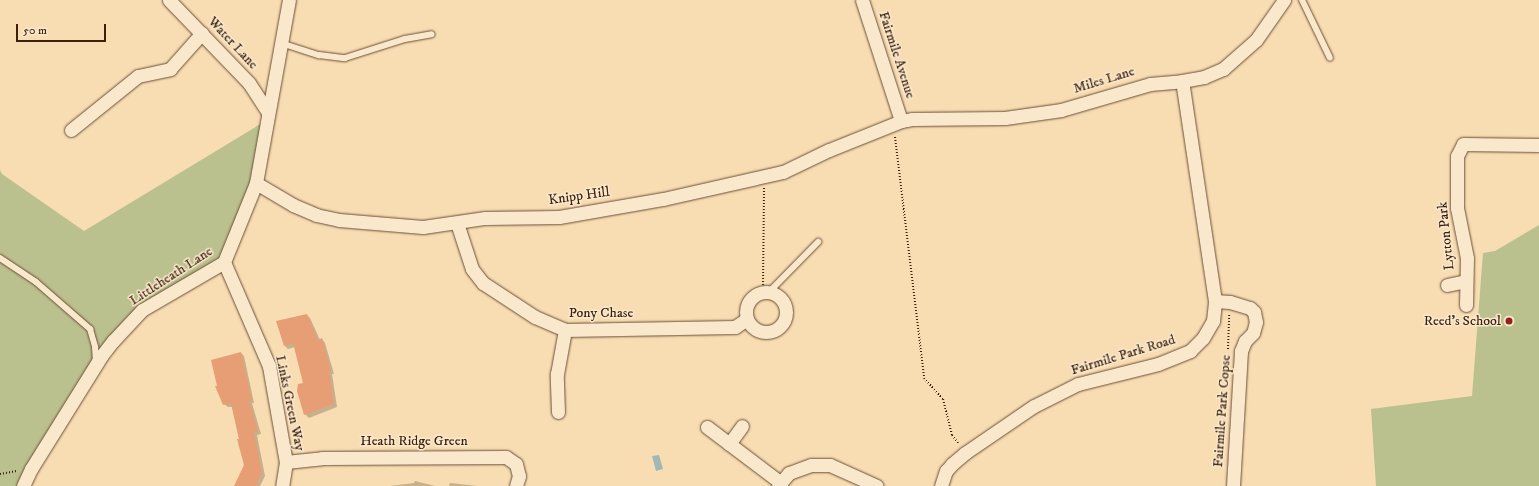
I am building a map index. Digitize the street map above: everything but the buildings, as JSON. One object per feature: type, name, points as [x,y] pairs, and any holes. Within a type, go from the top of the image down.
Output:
[{"type":"street","name":"Water Lane","points":[[169,0],[202,32],[249,83],[268,112]]},
{"type":"street","name":"Littleheath Lane","points":[[23,486],[31,468],[96,366],[114,341],[142,310],[224,262],[256,183],[289,0]]},
{"type":"street","name":"Fairmile Avenue","points":[[862,0],[897,122]]},
{"type":"street","name":"Miles Lane","points":[[897,122],[912,119],[1005,118],[1061,110],[1150,84],[1204,78],[1223,69],[1234,61],[1256,40],[1284,0]]},
{"type":"street","points":[[71,130],[138,76],[170,69],[202,32]]},
{"type":"street","name":"Fairmile Park Road","points":[[941,486],[946,471],[965,453],[1034,406],[1078,384],[1158,364],[1190,351],[1204,338],[1213,321],[1215,300],[1182,81]]},
{"type":"street","name":"Knipp Hill","points":[[256,183],[293,205],[316,215],[339,220],[423,227],[485,218],[559,216],[663,199],[742,183],[783,172],[829,150],[897,122]]},
{"type":"street","name":"Lytton Park","points":[[1466,305],[1467,258],[1457,208],[1457,156],[1463,144],[1539,145]]},
{"type":"street","name":"Pony Chase","points":[[458,223],[472,269],[483,283],[535,316],[565,330],[735,327],[747,319]]},
{"type":"street","name":"Links Green Way","points":[[224,262],[269,366],[286,462],[282,486]]},
{"type":"street","name":"Lytton Park","points":[[1447,285],[1466,281]]},
{"type":"street","points":[[767,291],[782,298],[787,314],[781,326],[775,330],[763,332],[751,325],[747,319],[747,307],[749,301],[756,294],[767,291]]},
{"type":"street","name":"Fairmile Park Copse","points":[[1215,300],[1230,302],[1250,308],[1254,312],[1256,322],[1253,333],[1245,341],[1241,351],[1233,486]]},
{"type":"street","points":[[558,412],[557,374],[565,330]]},
{"type":"street","points":[[729,444],[742,426]]},
{"type":"street","points":[[707,427],[779,484],[789,473],[811,465],[830,466],[877,486]]},
{"type":"street","name":"Heath Ridge Green","points":[[286,462],[322,458],[506,457],[516,464],[519,476],[516,486]]},
{"type":"lane","points":[[1302,0],[1330,58]]},
{"type":"lane","points":[[281,43],[319,55],[345,58],[405,39],[432,34]]},
{"type":"lane","points":[[767,291],[818,242]]},
{"type":"lane","points":[[0,258],[36,282],[90,329],[96,347],[96,366]]},
{"type":"path","points":[[897,122],[924,378],[943,399],[952,435],[965,453]]},
{"type":"path","points":[[767,291],[764,188],[770,184]]},
{"type":"green space","points":[[262,123],[251,180],[220,259],[139,307],[22,486],[0,486],[0,170],[2,174],[84,231]]},
{"type":"green space","name":"Reed's School","points":[[1539,225],[1539,486],[1376,486],[1371,409],[1472,396],[1483,253],[1495,251]]},
{"type":"water","points":[[659,455],[663,469],[656,471],[652,456]]},
{"type":"place","name":"Reed's School","points":[[1509,321]]}]
